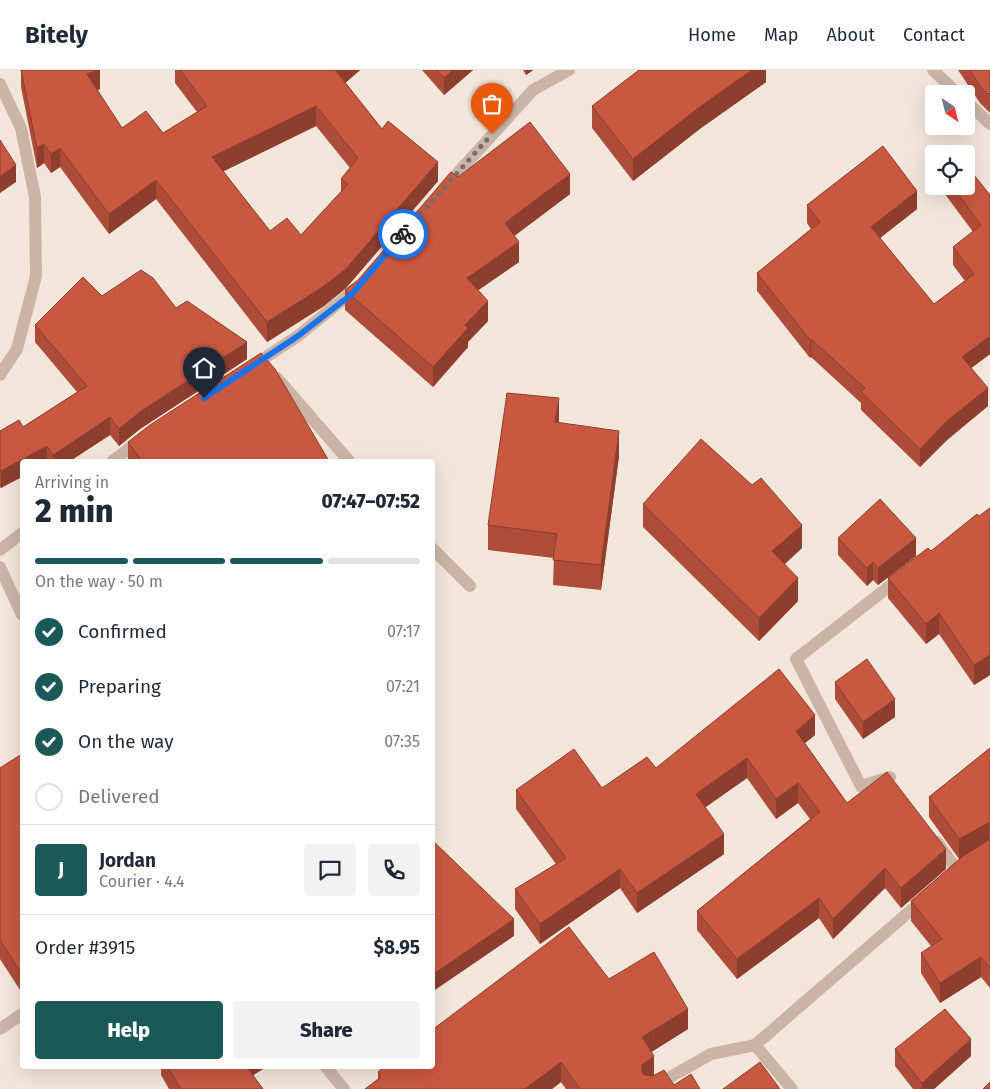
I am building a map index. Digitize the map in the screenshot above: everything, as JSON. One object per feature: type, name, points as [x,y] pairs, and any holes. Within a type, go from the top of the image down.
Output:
[{"type":"street","points":[[432,201],[533,90],[569,70]]},
{"type":"street","points":[[933,70],[949,85]]},
{"type":"street","points":[[0,84],[21,128],[35,197],[36,276],[17,349],[0,375]]},
{"type":"street","points":[[975,110],[990,124]]},
{"type":"street","points":[[239,374],[298,336],[344,300],[364,280]]},
{"type":"street","points":[[262,359],[346,459]]},
{"type":"street","points":[[116,459],[153,431]]},
{"type":"street","points":[[0,550],[20,534]]},
{"type":"street","points":[[435,551],[470,586]]},
{"type":"street","points":[[0,567],[20,611]]},
{"type":"street","points":[[895,783],[890,776],[861,786],[796,659],[914,567]]},
{"type":"street","points":[[929,830],[958,870]]},
{"type":"street","points":[[649,1089],[711,1054],[755,1045],[935,889]]},
{"type":"street","points":[[0,1028],[20,1015]]},
{"type":"street","points":[[755,1045],[792,1089]]},
{"type":"street","points":[[327,1069],[344,1089]]},
{"type":"building","points":[[21,70],[98,70],[87,74],[122,128],[146,111],[163,133],[207,106],[180,70],[338,70],[336,71],[382,129],[388,121],[438,162],[346,269],[324,286],[267,322],[156,180],[109,214],[60,148],[51,154],[44,144],[37,148]],"holes":[[[316,106],[358,158],[341,179],[348,184],[301,235],[287,218],[270,231],[212,157]]]},
{"type":"building","points":[[437,70],[453,70],[444,78]]},
{"type":"building","points":[[639,70],[752,70],[701,106],[633,159],[592,106]]},
{"type":"building","points":[[970,70],[990,70],[990,96],[980,86]]},
{"type":"building","points":[[530,122],[570,174],[505,223],[519,242],[467,278],[488,301],[465,325],[468,328],[433,367],[345,290],[358,280],[451,172],[458,177]]},
{"type":"building","points":[[0,140],[16,165],[0,176]]},
{"type":"building","points":[[883,146],[917,191],[871,227],[934,304],[974,274],[953,247],[981,225],[959,195],[975,195],[975,176],[990,195],[990,336],[962,357],[988,388],[947,421],[920,449],[861,392],[865,388],[810,340],[757,273],[820,222],[807,205]]},
{"type":"building","points":[[141,270],[153,278],[176,308],[187,301],[247,342],[140,412],[119,429],[110,417],[53,455],[47,446],[1,471],[0,431],[19,420],[23,427],[87,386],[35,325],[83,277],[102,296]]},
{"type":"building","points":[[261,353],[275,369],[328,459],[141,459],[128,442],[150,425]]},
{"type":"building","points":[[507,393],[559,398],[555,422],[619,431],[601,565],[553,560],[557,534],[488,525]]},
{"type":"building","points":[[701,439],[752,485],[761,478],[802,525],[772,551],[798,578],[759,618],[643,504]]},
{"type":"building","points":[[880,499],[916,538],[878,568],[873,562],[867,568],[838,538]]},
{"type":"building","points":[[990,508],[990,655],[974,665],[939,613],[926,624],[888,578],[928,548],[931,551],[977,514],[979,516]]},
{"type":"building","points":[[867,659],[895,699],[863,722],[835,682]]},
{"type":"building","points":[[779,669],[815,715],[796,731],[847,803],[887,772],[946,849],[901,888],[885,868],[833,919],[819,898],[737,959],[697,911],[820,812],[798,783],[776,799],[747,758],[696,794],[724,834],[637,893],[620,869],[540,924],[515,889],[566,858],[516,790],[574,749],[602,788],[647,757],[656,768]]},
{"type":"building","points":[[990,748],[990,822],[959,839],[929,797]]},
{"type":"building","points":[[20,755],[20,971],[0,940],[0,768]]},
{"type":"building","points":[[990,839],[990,968],[981,957],[940,983],[921,953],[942,939],[911,901],[962,857]]},
{"type":"building","points":[[435,843],[514,919],[435,973]]},
{"type":"building","points":[[569,927],[609,979],[654,952],[688,1009],[642,1037],[654,1056],[642,1065],[642,1072],[644,1075],[653,1076],[664,1070],[674,1085],[691,1074],[700,1089],[580,1089],[561,1062],[525,1089],[365,1089],[381,1077],[378,1072],[382,1069],[435,1069],[435,1028]]},
{"type":"building","points":[[945,1009],[971,1039],[922,1083],[895,1049]]},
{"type":"building","points":[[760,1062],[780,1089],[723,1089]]},
{"type":"building","points":[[169,1069],[248,1069],[263,1089],[181,1089]]},
{"type":"building","points":[[990,1082],[990,1089],[983,1089]]},
{"type":"way so far","points":[[403,234],[492,134]]},
{"type":"route","points":[[204,398],[298,336],[352,294],[403,234]]}]
